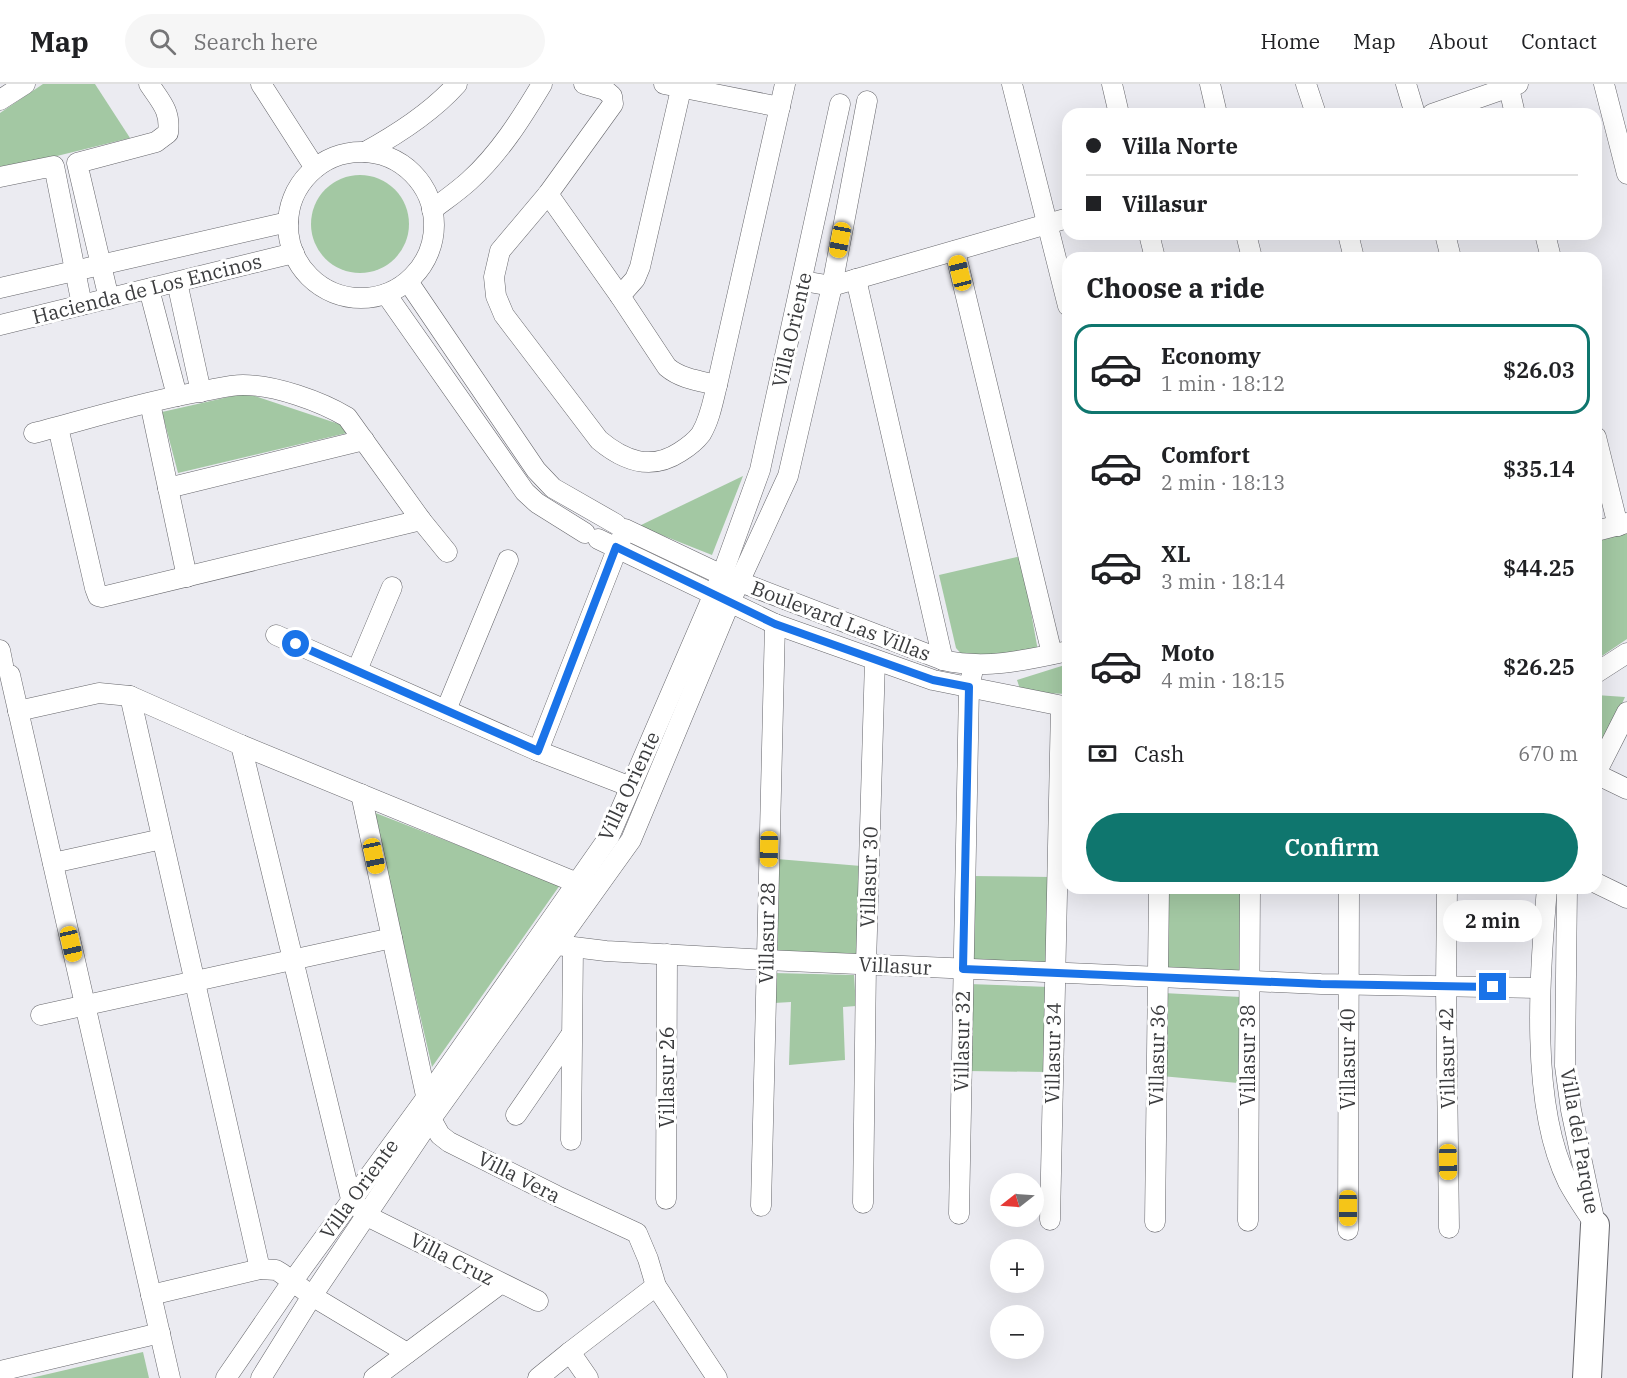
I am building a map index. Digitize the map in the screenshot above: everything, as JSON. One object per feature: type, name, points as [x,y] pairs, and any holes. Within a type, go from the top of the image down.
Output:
[{"type":"street","points":[[0,100],[25,84]]},
{"type":"street","points":[[109,298],[77,163],[156,142],[168,133],[168,111],[149,84]]},
{"type":"street","points":[[261,84],[315,168]]},
{"type":"street","points":[[365,152],[393,137],[427,112],[457,84]]},
{"type":"street","points":[[432,210],[470,181],[499,149],[542,84]]},
{"type":"street","points":[[584,84],[604,90],[612,96],[613,104],[548,194],[500,251],[494,277],[496,296],[504,315],[599,440],[613,452],[629,460],[648,464],[676,454],[694,443],[708,420],[785,84]]},
{"type":"street","points":[[1012,84],[1062,283]]},
{"type":"street","points":[[1112,84],[1118,108]]},
{"type":"street","points":[[1210,84],[1216,108]]},
{"type":"street","points":[[1306,84],[1314,108]]},
{"type":"street","points":[[1406,84],[1413,108]]},
{"type":"street","points":[[1604,84],[1627,174]]},
{"type":"street","points":[[1449,108],[1512,85],[1514,108]]},
{"type":"street","points":[[620,296],[635,279],[640,267],[673,86],[780,107]]},
{"type":"street","name":"Villa Oriente","points":[[226,1378],[609,837],[721,598],[788,476],[832,286],[867,101]]},
{"type":"street","name":"Villa Oriente","points":[[731,578],[760,470],[840,104]]},
{"type":"street","points":[[365,152],[392,159],[413,174],[422,185],[432,210],[433,236],[425,261],[409,283],[386,294],[362,298],[350,297],[326,289],[307,274],[294,253],[288,222],[293,198],[306,177],[315,168],[339,155],[365,152]]},
{"type":"street","points":[[0,177],[54,166],[82,305]]},
{"type":"street","points":[[548,194],[667,367],[686,377],[717,385]]},
{"type":"street","points":[[803,281],[832,286],[1062,220]]},
{"type":"street","name":"Hacienda de Los Encinos","points":[[0,288],[288,222]]},
{"type":"street","points":[[955,251],[1060,653]]},
{"type":"street","name":"Hacienda de Los Encinos","points":[[0,326],[294,253]]},
{"type":"street","points":[[856,279],[943,660]]},
{"type":"street","points":[[177,282],[201,392]]},
{"type":"street","name":"Boulevard Las Villas","points":[[409,283],[536,470],[553,488],[575,501],[621,526],[731,578],[943,660],[974,665],[1016,662],[1060,653]]},
{"type":"street","points":[[150,289],[177,396]]},
{"type":"street","name":"Boulevard Las Villas","points":[[386,294],[530,499],[557,517],[591,536],[775,624],[933,680],[1062,707]]},
{"type":"street","points":[[34,434],[177,396],[242,385],[270,388],[332,408],[347,417],[421,520],[447,552]]},
{"type":"street","points":[[150,403],[187,577]]},
{"type":"street","points":[[58,427],[98,596],[106,597],[421,520]]},
{"type":"street","points":[[168,488],[364,440]]},
{"type":"street","points":[[1602,456],[1623,524],[1602,529]]},
{"type":"street","points":[[557,517],[575,501]]},
{"type":"street","points":[[538,751],[616,547],[621,526]]},
{"type":"street","points":[[446,710],[508,560]]},
{"type":"street","points":[[357,670],[392,587]]},
{"type":"street","name":"Villa Oriente","points":[[261,1378],[312,1296],[431,1119],[565,946],[596,891],[632,840],[721,598]]},
{"type":"street","name":"Villasur 28","points":[[761,1206],[775,624]]},
{"type":"street","points":[[276,635],[538,751],[631,787]]},
{"type":"street","points":[[1602,669],[1627,654]]},
{"type":"street","name":"Villasur 30","points":[[863,1203],[866,964],[875,660]]},
{"type":"street","points":[[4,664],[18,711],[170,1378]]},
{"type":"street","name":"Villasur 32","points":[[959,1214],[969,687],[974,665]]},
{"type":"street","points":[[18,711],[99,693],[130,696],[242,745],[596,891]]},
{"type":"street","points":[[130,696],[260,1269]]},
{"type":"street","points":[[1602,761],[1627,712]]},
{"type":"street","points":[[242,745],[351,1199]]},
{"type":"street","name":"Villasur 34","points":[[1050,1220],[1062,766]]},
{"type":"street","points":[[1602,776],[1627,789]]},
{"type":"street","name":"Villa Vera","points":[[361,794],[431,1119],[440,1135],[449,1142],[557,1196],[637,1233],[656,1286]]},
{"type":"street","points":[[53,863],[162,840]]},
{"type":"street","points":[[1602,886],[1627,898]]},
{"type":"street","name":"Villasur 36","points":[[1155,1222],[1159,894]]},
{"type":"street","name":"Villasur 38","points":[[1248,1221],[1250,894]]},
{"type":"street","name":"Villasur 40","points":[[1348,1230],[1349,894]]},
{"type":"street","name":"Villasur 42","points":[[1447,894],[1449,1228]]},
{"type":"street","name":"Villa del Parque","points":[[1547,894],[1540,988],[1547,1112],[1552,1139],[1568,1183],[1595,1225]]},
{"type":"street","name":"Villa del Parque","points":[[1567,894],[1564,1066],[1595,1225]]},
{"type":"street","points":[[41,1015],[392,938]]},
{"type":"street","points":[[565,946],[571,1035],[572,1140]]},
{"type":"street","name":"Villasur","points":[[565,946],[766,960],[963,969],[1348,985],[1540,988]]},
{"type":"street","name":"Villasur 26","points":[[666,1199],[668,954]]},
{"type":"street","points":[[516,1114],[571,1035]]},
{"type":"street","points":[[1543,1063],[1564,1066]]},
{"type":"street","name":"Villa Cruz","points":[[351,1199],[367,1216],[538,1302]]},
{"type":"street","points":[[1587,1378],[1595,1225]]},
{"type":"street","points":[[151,1295],[260,1269],[276,1270],[312,1296],[407,1353]]},
{"type":"street","points":[[374,1378],[500,1284]]},
{"type":"street","points":[[538,1378],[656,1286],[717,1378]]},
{"type":"street","points":[[0,1371],[160,1333]]},
{"type":"street","points":[[570,1352],[588,1378]]},
{"type":"green space","points":[[43,84],[95,84],[130,138],[0,170],[0,113]]},
{"type":"green space","points":[[350,175],[370,175],[395,189],[406,205],[409,224],[406,243],[395,259],[370,273],[350,273],[333,265],[319,251],[311,234],[311,214],[319,197],[333,183]]},
{"type":"green space","points":[[246,393],[342,425],[347,433],[178,473],[162,412]]},
{"type":"green space","points":[[743,476],[712,555],[639,526]]},
{"type":"green space","points":[[1627,529],[1627,639],[1602,656],[1602,536]]},
{"type":"green space","points":[[1021,556],[1038,651],[964,657],[956,648],[939,575]]},
{"type":"green space","points":[[1062,666],[1062,694],[1021,692],[1017,680]]},
{"type":"green space","points":[[1602,695],[1625,697],[1602,748]]},
{"type":"green space","points":[[373,812],[560,885],[432,1067]]},
{"type":"green space","points":[[777,859],[861,866],[857,958],[773,952]]},
{"type":"green space","points":[[971,876],[1051,877],[1048,968],[967,962]]},
{"type":"green space","points":[[1164,894],[1243,894],[1242,972],[1163,968]]},
{"type":"green space","points":[[773,973],[854,975],[856,1006],[843,1007],[845,1060],[789,1065],[791,1002],[774,1003]]},
{"type":"green space","points":[[969,984],[1049,987],[1048,1072],[967,1071]]},
{"type":"green space","points":[[1163,993],[1241,997],[1238,1083],[1161,1076]]},
{"type":"green space","points":[[143,1352],[149,1378],[31,1378]]},
{"type":"route","points":[[296,644],[538,751],[616,547],[775,624],[933,680],[969,687],[963,969],[1321,984],[1493,987]]}]
